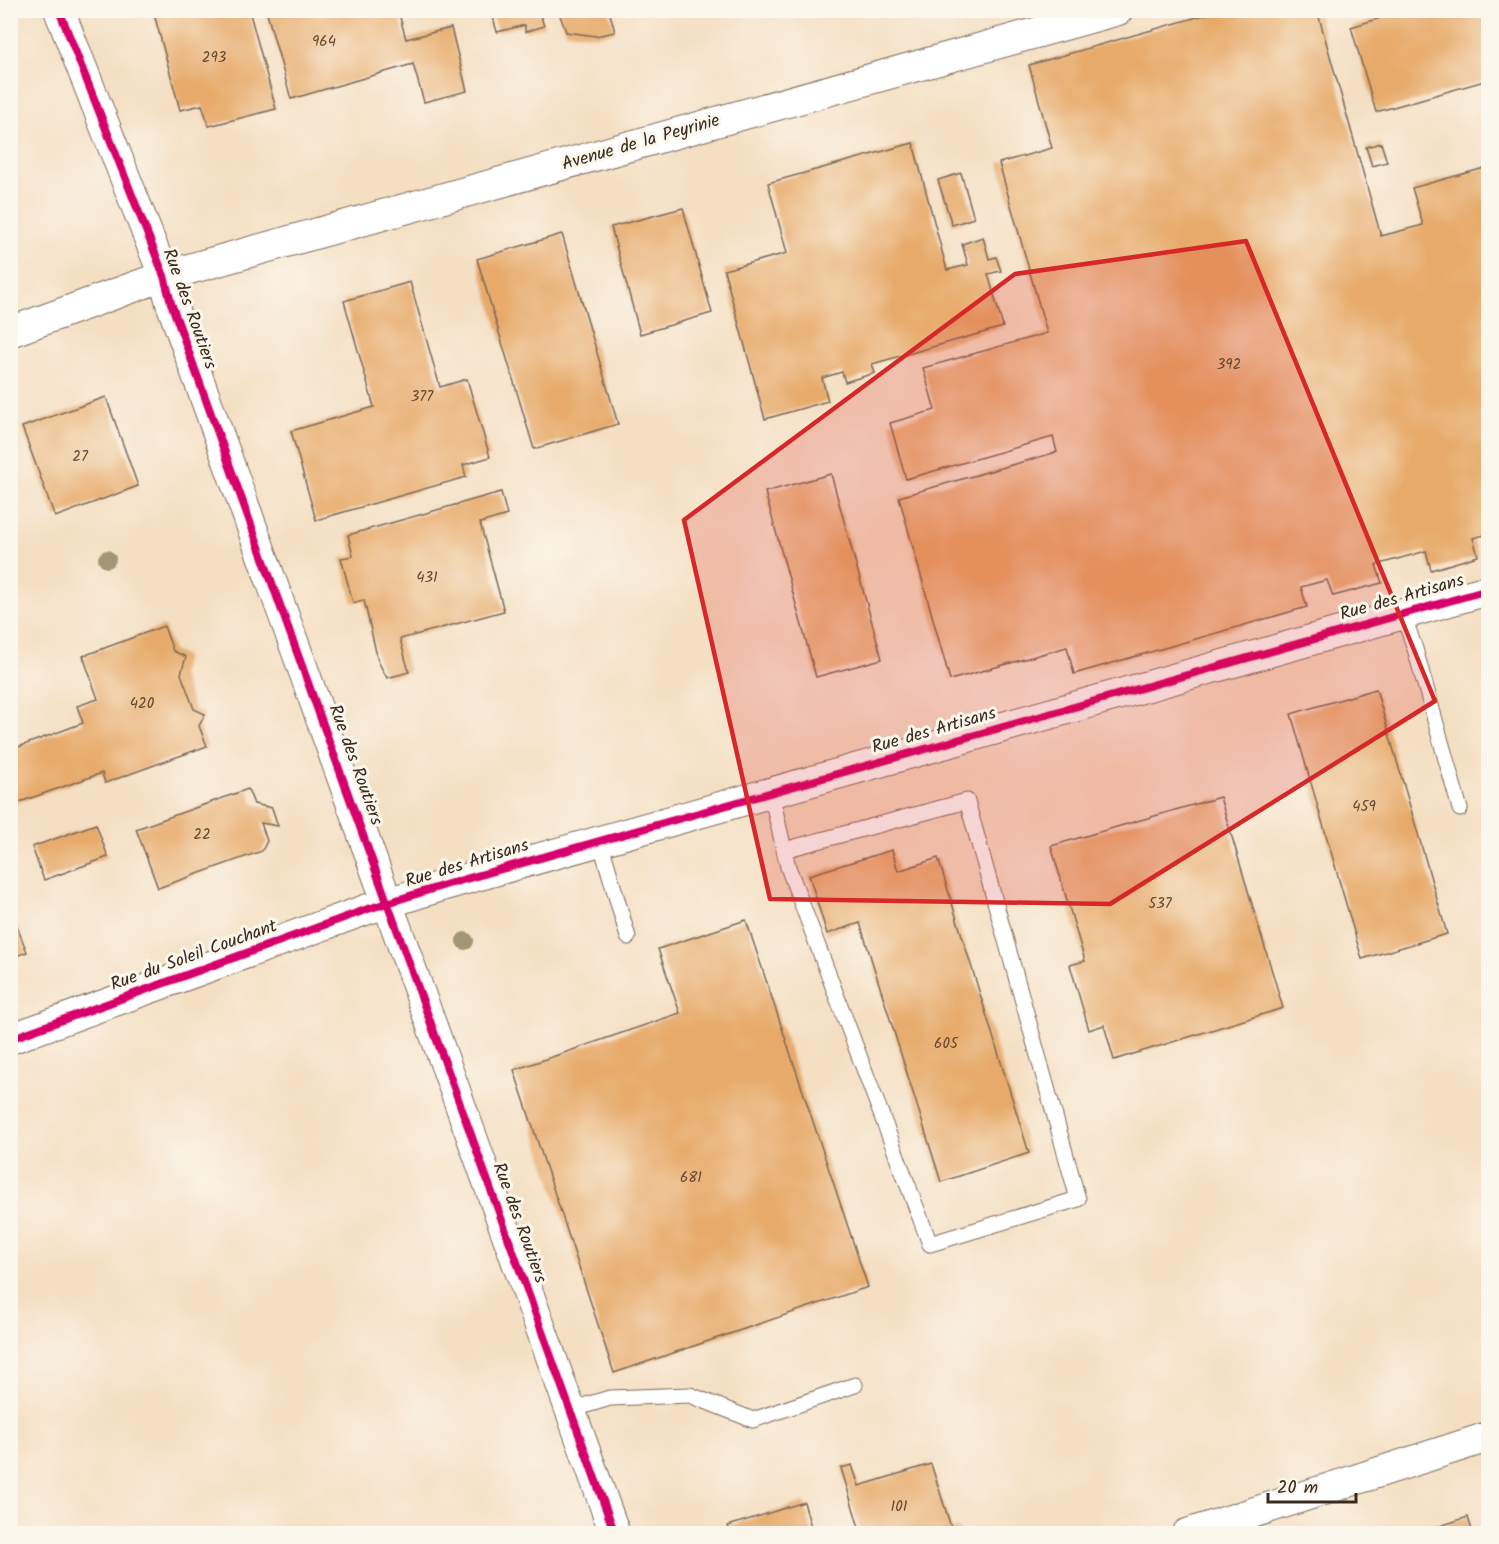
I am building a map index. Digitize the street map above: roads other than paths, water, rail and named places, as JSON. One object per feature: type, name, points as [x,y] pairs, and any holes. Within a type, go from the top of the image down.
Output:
[{"type":"street","name":"Rue des Routiers","points":[[59,10],[164,276],[171,303],[615,1533]]},
{"type":"street","name":"Avenue de la Peyrinie","points":[[10,332],[164,276],[1118,10]]},
{"type":"street","name":"Rue des Artisans","points":[[388,902],[1488,590]]},
{"type":"street","name":"Rue du Soleil Couchant","points":[[10,1039],[388,902]]},
{"type":"street","points":[[1187,1533],[1488,1437]]},
{"type":"lane","points":[[1402,614],[1415,649],[1460,809]]},
{"type":"lane","points":[[771,792],[784,850],[788,867],[930,1244],[1078,1199],[967,801],[784,850]]},
{"type":"lane","points":[[600,841],[628,937]]},
{"type":"lane","points":[[570,1410],[610,1398],[690,1395],[753,1420],[855,1385]]}]
